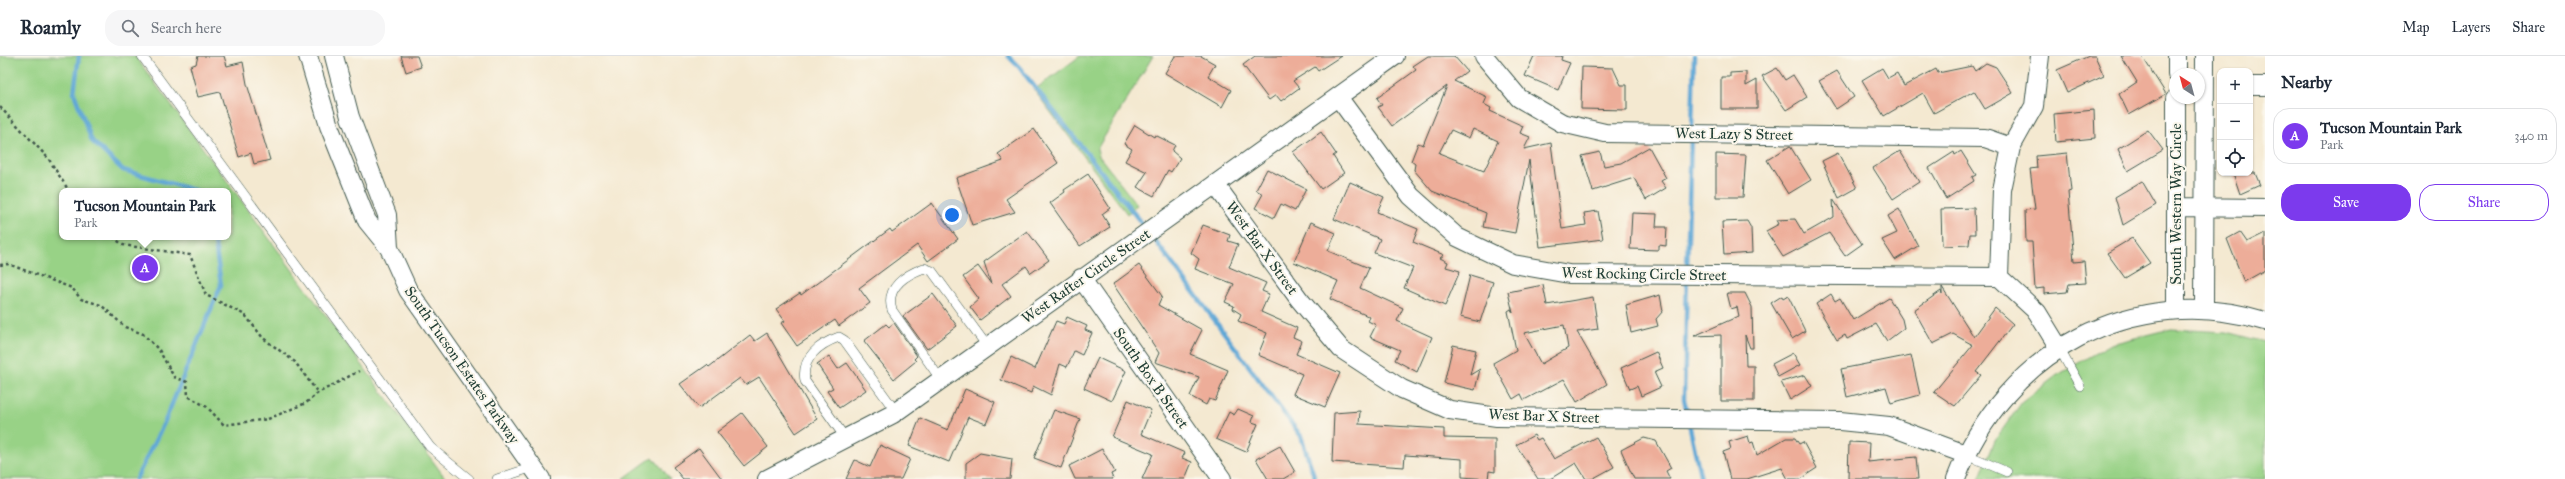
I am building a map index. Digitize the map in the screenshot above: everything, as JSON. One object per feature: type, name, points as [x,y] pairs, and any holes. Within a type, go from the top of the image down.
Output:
[{"type":"street","points":[[308,56],[329,126],[367,221],[389,248]]},
{"type":"street","points":[[334,56],[350,117],[387,215],[389,248]]},
{"type":"street","name":"West Rafter Circle Street","points":[[767,479],[896,412],[1081,278],[1395,56]]},
{"type":"street","name":"West Lazy S Street","points":[[1484,56],[1519,98],[1562,123],[1605,133],[1985,138],[2011,147]]},
{"type":"street","points":[[2040,56],[2034,106],[2011,147],[2002,190],[1999,277],[2037,312],[2059,348]]},
{"type":"street","points":[[2177,56],[2177,68]]},
{"type":"street","name":"South Western Way Circle","points":[[2204,310],[2208,86],[2205,56]]},
{"type":"street","points":[[2253,86],[2265,86]]},
{"type":"street","name":"West Rocking Circle Street","points":[[1338,97],[1411,196],[1457,237],[1513,264],[1569,274],[1999,277]]},
{"type":"street","name":"South Western Way Circle","points":[[2176,104],[2176,310]]},
{"type":"street","name":"West Bar X Street","points":[[1215,184],[1300,299],[1341,349],[1402,389],[1450,410],[1497,416],[1840,421],[1889,426],[1965,454]]},
{"type":"street","points":[[2176,207],[2265,208]]},
{"type":"street","name":"South Tucson Estates Parkway","points":[[389,248],[408,290],[537,473]]},
{"type":"street","name":"South Box B Street","points":[[1081,278],[1222,479]]},
{"type":"street","points":[[1956,479],[1965,454],[1983,423],[2004,395],[2030,370],[2059,348],[2086,333],[2115,322],[2176,310],[2204,310],[2240,315],[2265,321]]},
{"type":"lane","points":[[142,56],[430,448],[468,479]]},
{"type":"lane","points":[[941,380],[892,310],[889,295],[898,283],[924,268],[932,271],[987,346]]},
{"type":"lane","points":[[846,439],[805,381],[803,370],[809,358],[826,341],[839,337],[844,340],[896,412]]},
{"type":"lane","points":[[2059,348],[2080,386]]},
{"type":"lane","points":[[1965,454],[2007,472]]},
{"type":"lane","points":[[497,479],[537,473]]},
{"type":"path","points":[[0,107],[48,158],[67,188]]},
{"type":"path","points":[[117,240],[123,245],[190,255],[206,295],[245,315],[263,338],[295,362],[318,393]]},
{"type":"path","points":[[0,266],[8,264],[72,288],[81,299],[101,305],[125,327],[143,334],[159,350],[174,377],[187,382],[188,396],[207,407],[224,425],[268,419],[306,403],[318,393],[369,365]]},
{"type":"green space","points":[[0,56],[135,56],[446,479],[0,479]]},
{"type":"green space","points":[[1080,56],[1153,56],[1097,149],[1099,156],[1137,205],[1127,214],[1034,90]]},
{"type":"green space","points":[[2171,329],[2226,332],[2265,342],[2265,479],[1979,479],[1995,440],[2022,402],[2056,376],[2111,344]]},
{"type":"green space","points":[[653,457],[670,479],[623,479]]},
{"type":"building","points":[[198,56],[224,56],[227,66],[243,62],[247,84],[270,160],[254,164],[251,153],[239,157],[220,92],[198,97],[190,66],[196,64]]},
{"type":"building","points":[[401,56],[417,56],[421,67],[406,72]]},
{"type":"building","points":[[1175,56],[1201,56],[1215,64],[1208,76],[1231,90],[1222,107],[1165,73]]},
{"type":"building","points":[[1255,56],[1341,56],[1318,71],[1315,67],[1293,81],[1299,88],[1281,101],[1276,95],[1269,100],[1243,65]]},
{"type":"building","points":[[1428,56],[1454,56],[1467,71],[1454,81],[1487,97],[1484,104],[1491,108],[1490,111],[1523,126],[1520,133],[1530,137],[1524,149],[1551,143],[1562,229],[1586,225],[1584,213],[1598,211],[1603,239],[1540,247],[1529,160],[1515,233],[1483,227],[1486,213],[1432,191],[1414,170],[1415,164],[1411,161],[1418,143],[1423,145],[1447,86],[1392,126],[1378,107],[1382,105],[1377,98],[1416,70],[1413,66]],"holes":[[[1473,129],[1498,141],[1484,171],[1439,153],[1451,130],[1469,138]]]},
{"type":"building","points":[[1534,56],[1562,56],[1561,60],[1570,63],[1558,90],[1525,76]]},
{"type":"building","points":[[2089,56],[2095,56],[2104,76],[2067,93],[2057,70]]},
{"type":"building","points":[[2121,56],[2142,56],[2166,94],[2129,115],[2119,94],[2137,82]]},
{"type":"building","points":[[1986,63],[1996,67],[2013,93],[1985,109],[1974,91],[1934,113],[1923,93],[1884,116],[1862,80],[1882,68],[1888,78],[1897,73],[1904,86],[1936,69],[1938,73],[1972,66],[1975,71]]},
{"type":"building","points":[[1582,67],[1613,68],[1621,85],[1627,85],[1627,110],[1581,109]]},
{"type":"building","points":[[1777,68],[1785,80],[1793,75],[1807,97],[1786,110],[1762,76]]},
{"type":"building","points":[[1837,71],[1854,97],[1836,109],[1819,81]]},
{"type":"building","points":[[1746,72],[1746,86],[1757,80],[1757,109],[1721,109],[1721,77],[1730,77],[1730,73]]},
{"type":"building","points":[[2094,110],[2095,138],[2056,142],[2054,114]]},
{"type":"building","points":[[1135,125],[1154,137],[1155,135],[1175,145],[1172,151],[1180,158],[1171,172],[1168,170],[1154,196],[1137,187],[1147,172],[1125,161],[1132,149],[1124,144]]},
{"type":"building","points":[[1034,129],[1058,163],[1006,199],[1015,212],[972,225],[956,178],[1003,161],[998,154]]},
{"type":"building","points":[[2148,130],[2163,150],[2128,171],[2118,149]]},
{"type":"building","points":[[1321,132],[1336,154],[1333,156],[1344,173],[1321,189],[1293,152]]},
{"type":"building","points":[[1790,146],[1811,180],[1788,194],[1767,160]]},
{"type":"building","points":[[1649,147],[1666,178],[1661,181],[1666,188],[1646,200],[1634,178],[1593,191],[1582,156],[1600,152],[1604,166],[1621,163]]},
{"type":"building","points":[[1900,151],[1919,182],[1893,199],[1873,168]]},
{"type":"building","points":[[1961,151],[1976,175],[1972,177],[1974,181],[1946,199],[1929,168],[1954,152],[1955,155]]},
{"type":"building","points":[[1838,153],[1857,188],[1839,198],[1822,161]]},
{"type":"building","points":[[2067,153],[2071,191],[2068,192],[2074,262],[2084,261],[2086,283],[2069,284],[2067,292],[2044,294],[2044,288],[2035,289],[2032,242],[2026,242],[2025,210],[2035,209],[2030,169],[2037,168],[2036,156]]},
{"type":"building","points":[[1716,154],[1746,155],[1743,197],[1716,197]]},
{"type":"building","points":[[1267,169],[1306,189],[1295,211],[1281,204],[1274,218],[1255,208],[1263,194],[1256,190]]},
{"type":"building","points":[[2253,173],[2255,173],[2260,185],[2240,194],[2234,176],[2253,176]]},
{"type":"building","points":[[1088,174],[1110,208],[1102,214],[1110,227],[1080,246],[1050,203],[1065,192],[1064,190]]},
{"type":"building","points":[[2142,181],[2156,205],[2123,225],[2115,197]]},
{"type":"building","points":[[1350,182],[1384,197],[1377,212],[1418,229],[1413,242],[1444,255],[1440,258],[1448,262],[1446,267],[1460,271],[1445,306],[1404,288],[1413,268],[1374,253],[1380,239],[1334,219]]},
{"type":"building","points":[[1833,199],[1862,244],[1845,256],[1829,233],[1783,257],[1766,231],[1779,224],[1777,220],[1795,219],[1804,234],[1834,217]]},
{"type":"building","points":[[932,203],[958,239],[928,261],[917,245],[859,288],[870,303],[839,326],[835,320],[797,346],[781,323],[785,321],[776,309],[800,293],[801,295],[890,229],[892,232]]},
{"type":"building","points":[[1974,208],[1975,234],[1970,234],[1969,245],[1942,246],[1941,209]]},
{"type":"building","points":[[1899,209],[1918,246],[1895,260],[1882,240],[1897,233],[1888,216]]},
{"type":"building","points":[[1632,213],[1657,214],[1656,227],[1667,227],[1666,246],[1659,245],[1659,250],[1630,249]]},
{"type":"building","points":[[1747,221],[1751,228],[1752,253],[1724,255],[1722,222]]},
{"type":"building","points":[[1311,222],[1336,233],[1328,251],[1369,268],[1360,288],[1403,308],[1397,321],[1432,337],[1417,372],[1395,360],[1400,350],[1370,337],[1376,325],[1368,321],[1370,317],[1330,299],[1338,281],[1294,262]]},
{"type":"building","points":[[1203,225],[1230,235],[1228,241],[1238,244],[1229,267],[1266,283],[1262,291],[1269,294],[1261,312],[1297,328],[1293,337],[1302,341],[1296,354],[1340,373],[1325,407],[1293,394],[1302,374],[1258,355],[1267,333],[1238,321],[1241,314],[1233,309],[1234,306],[1225,302],[1234,284],[1195,269],[1199,259],[1191,253]]},
{"type":"building","points":[[1027,231],[1049,260],[1031,273],[1026,266],[1002,284],[1011,296],[980,320],[970,307],[979,299],[963,277],[978,266],[991,284],[984,262]]},
{"type":"building","points":[[2240,232],[2247,242],[2265,233],[2265,270],[2244,282],[2227,239]]},
{"type":"building","points":[[2132,238],[2150,263],[2125,278],[2107,253]]},
{"type":"building","points":[[1139,265],[1162,296],[1158,305],[1202,330],[1190,354],[1228,370],[1215,401],[1209,399],[1206,405],[1190,396],[1199,377],[1155,362],[1159,353],[1113,284]]},
{"type":"building","points":[[1470,275],[1493,282],[1480,322],[1460,317]]},
{"type":"building","points":[[1543,285],[1547,305],[1593,297],[1598,329],[1577,332],[1607,384],[1577,402],[1564,379],[1524,400],[1521,394],[1513,399],[1493,363],[1516,350],[1508,311],[1511,309],[1513,313],[1508,292]],"holes":[[[1564,325],[1568,348],[1541,364],[1524,333]]]},
{"type":"building","points":[[1942,287],[1974,337],[1995,308],[2013,324],[1976,372],[1981,375],[1955,406],[1934,392],[1973,345],[1953,334],[1933,344],[1914,310],[1941,291],[1942,294]]},
{"type":"building","points":[[1727,293],[1745,293],[1752,307],[1753,348],[1750,348],[1745,335],[1746,366],[1754,366],[1754,401],[1721,401],[1721,335],[1694,336],[1739,316],[1737,307],[1731,309]]},
{"type":"building","points":[[933,294],[957,326],[927,349],[903,316]]},
{"type":"building","points":[[1831,294],[1835,301],[1840,298],[1853,320],[1889,298],[1902,319],[1904,328],[1887,341],[1876,324],[1847,339],[1845,335],[1837,340],[1816,304]]},
{"type":"building","points":[[1660,295],[1663,311],[1656,319],[1658,326],[1631,333],[1626,305]]},
{"type":"building","points":[[1782,296],[1783,299],[1788,296],[1805,331],[1792,339],[1771,303]]},
{"type":"building","points":[[1067,317],[1087,326],[1085,330],[1092,333],[1082,355],[1074,351],[1067,367],[1060,364],[1051,395],[1033,386],[1031,393],[1001,380],[1011,357],[1035,369],[1056,321],[1064,324]]},
{"type":"building","points":[[894,323],[917,356],[914,359],[916,361],[894,379],[864,341],[886,324],[889,327]]},
{"type":"building","points":[[767,333],[817,419],[796,433],[759,377],[746,385],[740,378],[699,408],[680,384],[707,365],[709,367],[750,335],[755,341]]},
{"type":"building","points":[[1453,345],[1476,350],[1470,375],[1480,369],[1475,390],[1444,383]]},
{"type":"building","points":[[1656,352],[1663,368],[1654,372],[1661,387],[1641,396],[1637,386],[1630,389],[1621,368]]},
{"type":"building","points":[[1793,353],[1800,365],[1778,377],[1772,364]]},
{"type":"building","points":[[1911,355],[1920,395],[1891,403],[1886,387],[1847,397],[1841,369]]},
{"type":"building","points":[[829,356],[838,369],[847,363],[866,390],[839,408],[827,391],[833,388],[817,364]]},
{"type":"building","points":[[1098,358],[1126,371],[1112,401],[1084,388]]},
{"type":"building","points":[[1805,375],[1812,386],[1790,400],[1781,382]]},
{"type":"building","points":[[965,389],[995,402],[986,424],[968,417],[949,462],[909,446],[920,418],[948,430]]},
{"type":"building","points":[[1128,400],[1151,410],[1141,434],[1185,453],[1182,458],[1192,462],[1185,479],[1142,479],[1153,454],[1112,437]]},
{"type":"building","points":[[1238,409],[1254,416],[1252,422],[1258,424],[1246,452],[1216,439],[1229,412],[1234,415]]},
{"type":"building","points":[[1054,410],[1080,419],[1061,468],[1034,458]]},
{"type":"building","points":[[1360,411],[1359,424],[1444,429],[1444,438],[1495,439],[1495,472],[1489,471],[1488,479],[1462,477],[1462,459],[1405,455],[1404,467],[1332,462],[1334,413]]},
{"type":"building","points":[[742,413],[768,447],[744,466],[717,432]]},
{"type":"building","points":[[1534,435],[1537,440],[1541,438],[1554,459],[1596,437],[1614,467],[1592,479],[1586,479],[1576,463],[1550,479],[1538,479],[1516,445]]},
{"type":"building","points":[[1748,436],[1750,443],[1753,442],[1757,455],[1786,438],[1795,438],[1799,444],[1803,442],[1817,468],[1800,479],[1788,479],[1782,468],[1747,479],[1730,479],[1723,452],[1731,449],[1729,442]]},
{"type":"building","points":[[1644,438],[1656,441],[1671,468],[1666,471],[1670,479],[1634,479],[1621,450]]},
{"type":"building","points":[[1849,442],[1869,443],[1868,462],[1916,457],[1918,479],[1848,479]]},
{"type":"building","points":[[880,445],[910,459],[901,479],[846,479],[855,460],[870,467]]},
{"type":"building","points":[[1280,446],[1295,472],[1283,479],[1268,479],[1256,459]]},
{"type":"building","points":[[699,448],[722,479],[683,479],[673,467]]},
{"type":"building","points":[[1102,449],[1115,472],[1111,474],[1113,479],[1075,479],[1069,466]]},
{"type":"building","points":[[980,453],[1012,459],[1010,479],[966,479],[966,463]]},
{"type":"waterway","points":[[79,56],[74,93],[92,141],[123,170],[186,188]]},
{"type":"waterway","points":[[1008,56],[1019,67],[1147,230]]},
{"type":"waterway","points":[[1692,130],[1694,56]]},
{"type":"waterway","points":[[1687,270],[1691,138]]},
{"type":"waterway","points":[[1151,235],[1301,436],[1315,479]]},
{"type":"waterway","points":[[136,479],[165,421],[221,285],[214,240]]},
{"type":"waterway","points":[[1687,278],[1684,399],[1688,416]]},
{"type":"waterway","points":[[1689,423],[1701,479]]},
{"type":"place","name":"Tucson Mountain Park","points":[[145,268]]}]
